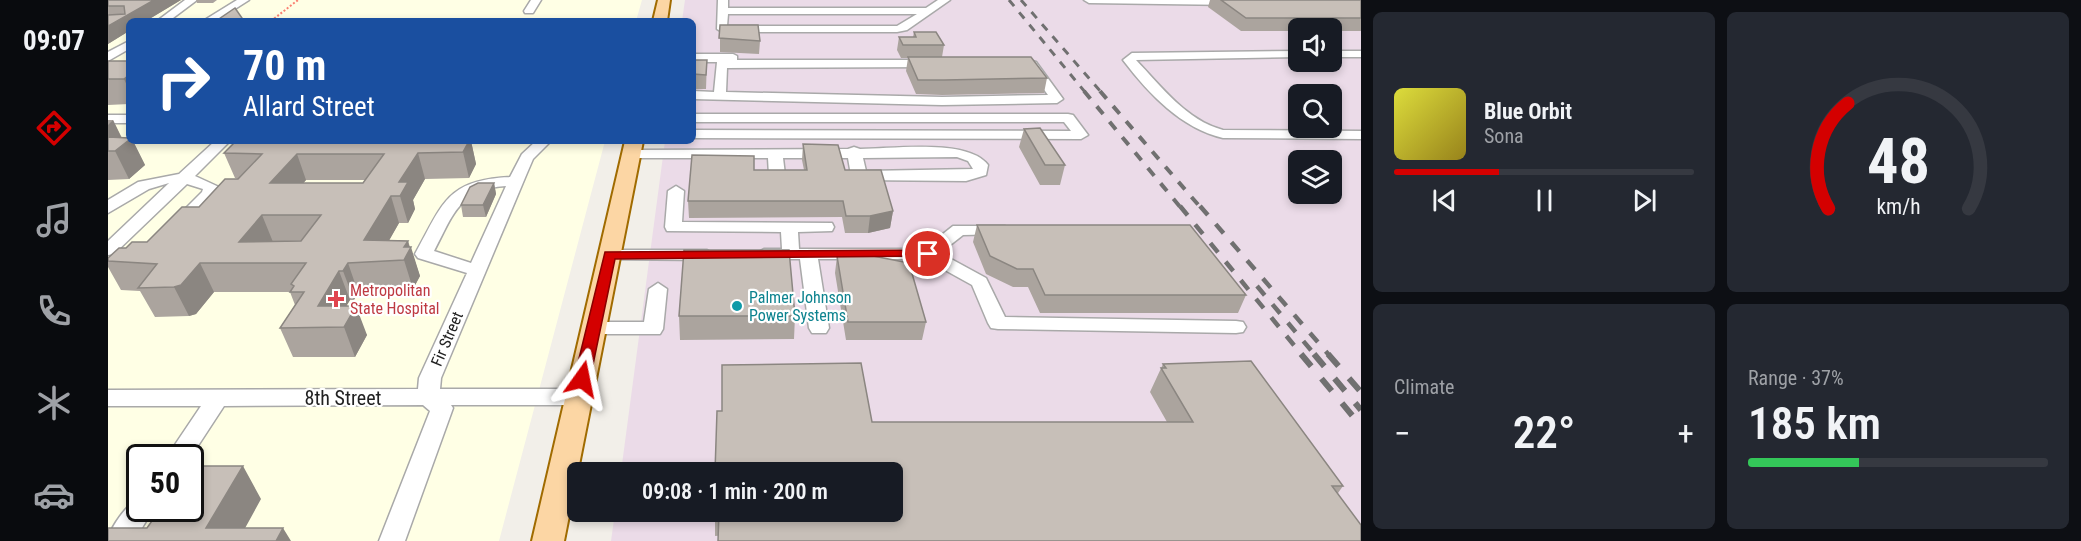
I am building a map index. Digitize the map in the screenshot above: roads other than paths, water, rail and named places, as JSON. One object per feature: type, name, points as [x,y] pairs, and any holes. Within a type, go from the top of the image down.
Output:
[{"type":"main road","points":[[661,18],[664,0]]},
{"type":"main road","points":[[548,541],[633,147]]},
{"type":"street","points":[[166,18],[192,0]]},
{"type":"street","points":[[213,18],[244,0]]},
{"type":"street","points":[[530,11],[536,0]]},
{"type":"street","points":[[929,11],[808,12],[722,8],[722,29],[808,12],[897,29],[913,22],[929,11],[945,0]]},
{"type":"street","points":[[1089,0],[1242,2]]},
{"type":"street","points":[[108,57],[126,46]]},
{"type":"street","points":[[1288,54],[1158,55],[1132,57],[1129,60],[1192,123],[1205,131],[1223,134],[1361,135]]},
{"type":"street","points":[[1342,54],[1361,54]]},
{"type":"street","points":[[696,58],[948,62],[721,64],[720,96]]},
{"type":"street","points":[[696,95],[942,100],[1057,99],[1032,65],[1020,65]]},
{"type":"street","points":[[696,118],[1068,118],[1081,135],[696,134]]},
{"type":"street","points":[[108,119],[126,119]]},
{"type":"street","points":[[108,250],[220,144]]},
{"type":"street","name":"Fir Street","points":[[428,398],[430,378],[476,270],[527,157],[541,144]]},
{"type":"street","points":[[633,147],[775,154],[854,152],[959,153],[973,158],[981,165],[981,172],[966,176],[860,175],[854,152]]},
{"type":"street","points":[[775,154],[777,176]]},
{"type":"street","points":[[108,208],[136,187],[184,178],[211,187],[210,193],[166,238]]},
{"type":"street","points":[[476,270],[424,254],[457,194],[481,183],[516,181]]},
{"type":"street","points":[[676,191],[673,227],[826,227]]},
{"type":"street","points":[[789,227],[799,254],[819,328]]},
{"type":"street","points":[[928,254],[959,230],[1017,229]]},
{"type":"street","points":[[745,254],[928,254],[980,282],[998,323],[1236,327]]},
{"type":"street","points":[[609,255],[723,255]]},
{"type":"street","points":[[593,329],[653,329],[658,289]]},
{"type":"street","name":"8th Street","points":[[108,398],[578,397]]},
{"type":"street","points":[[187,444],[218,398]]},
{"type":"street","points":[[392,541],[441,408],[428,398]]},
{"type":"street","points":[[119,541],[132,522]]},
{"type":"railway","points":[[1009,0],[1085,92]]},
{"type":"railway","points":[[1021,0],[1101,92]]},
{"type":"railway","points":[[1084,91],[1181,208]]},
{"type":"railway","points":[[1100,91],[1201,208]]},
{"type":"railway","points":[[1180,206],[1302,355]]},
{"type":"railway","points":[[1200,206],[1329,355]]},
{"type":"railway","points":[[1257,286],[1315,355]]},
{"type":"railway","points":[[1301,354],[1361,426]]},
{"type":"railway","points":[[1314,354],[1361,410]]},
{"type":"railway","points":[[1328,354],[1361,392]]},
{"type":"place","name":"Metropolitan State Hospital","points":[[336,299]]},
{"type":"place","name":"Palmer Johnson Power Systems","points":[[737,306]]}]
